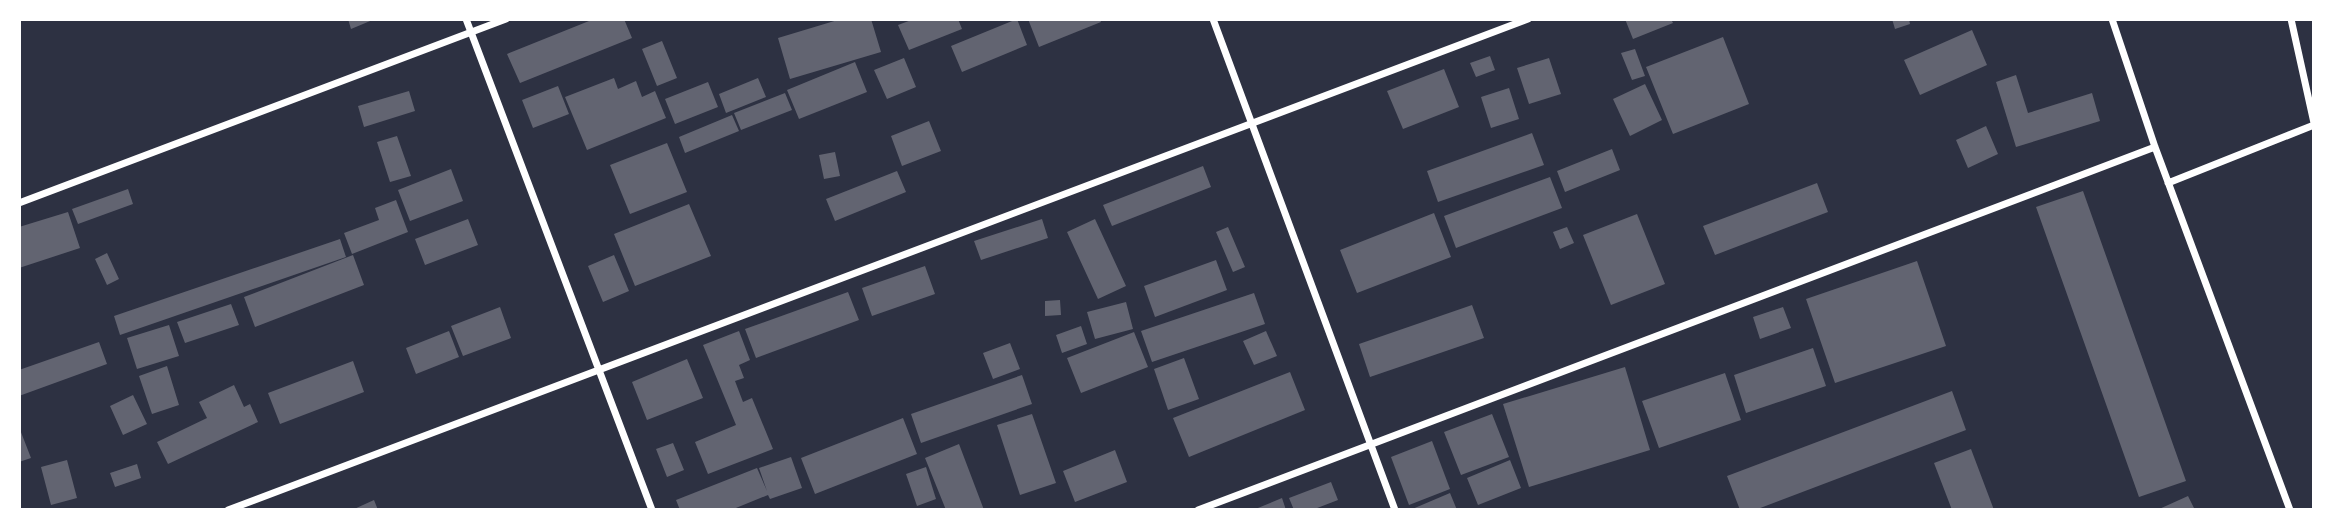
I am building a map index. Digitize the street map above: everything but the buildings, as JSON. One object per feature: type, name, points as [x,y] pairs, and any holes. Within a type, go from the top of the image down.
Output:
[{"type":"street","points":[[466,19],[652,510]]},
{"type":"street","points":[[19,203],[506,19]]},
{"type":"street","points":[[1213,19],[1395,510]]},
{"type":"street","points":[[228,510],[598,368],[1528,19]]},
{"type":"street","points":[[2112,19],[2168,183],[2290,510]]},
{"type":"street","points":[[2168,183],[2314,124],[2291,19]]},
{"type":"street","points":[[1198,510],[2155,147]]}]
